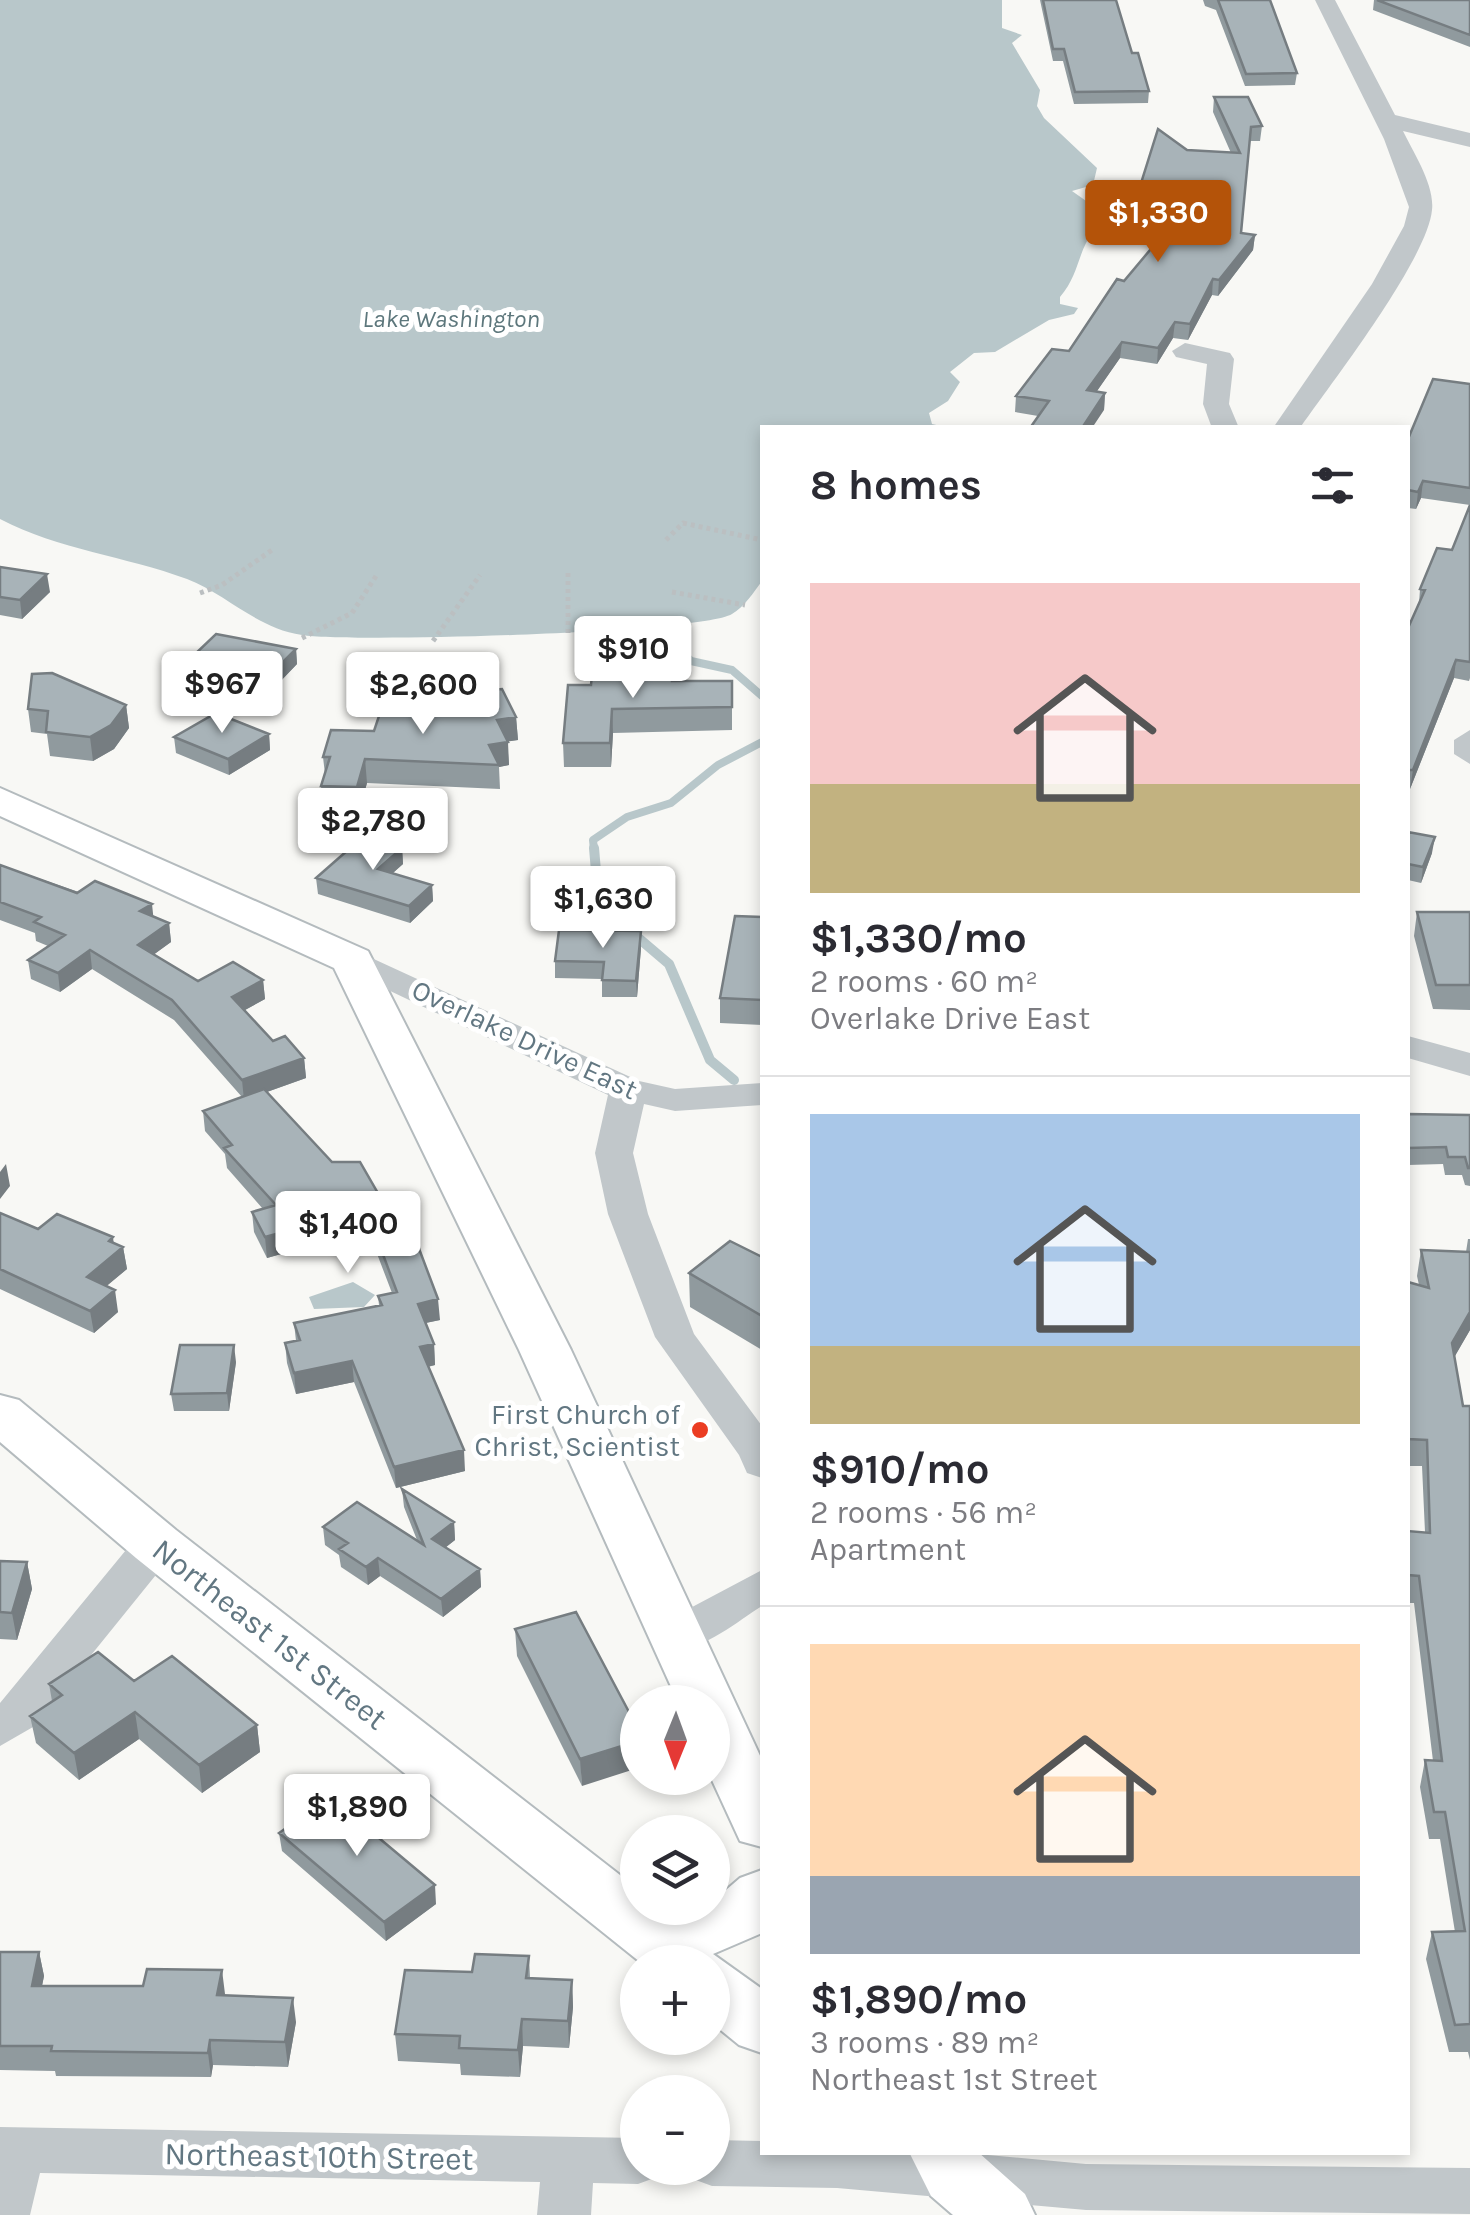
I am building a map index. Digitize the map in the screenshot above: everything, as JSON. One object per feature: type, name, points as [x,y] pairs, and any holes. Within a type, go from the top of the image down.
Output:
[{"type":"main road","points":[[0,800],[352,960],[545,1350],[700,1685]]},
{"type":"main road","name":"Northeast 1st Street","points":[[0,1413],[156,1544],[661,1943]]},
{"type":"main road","points":[[730,1754],[760,1820]]},
{"type":"main road","points":[[661,1943],[666,1932],[702,1934],[751,1909],[760,1898]]},
{"type":"main road","points":[[730,2000],[760,2024]]},
{"type":"street","points":[[1288,425],[1415,232],[1421,206],[1418,188],[1325,0]]},
{"type":"street","points":[[1383,119],[1470,140]]},
{"type":"street","points":[[1186,352],[1222,359],[1216,404],[1225,425]]},
{"type":"street","points":[[1470,740],[1470,754]]},
{"type":"street","name":"Overlake Drive East","points":[[352,960],[628,1090],[675,1100],[760,1094]]},
{"type":"street","points":[[385,1027],[443,1001]]},
{"type":"street","points":[[1410,1047],[1470,1065]]},
{"type":"street","points":[[628,1090],[614,1152],[628,1214],[674,1337],[760,1453]]},
{"type":"street","points":[[0,1728],[17,1715],[156,1544]]},
{"type":"street","points":[[678,1635],[760,1587]]},
{"type":"street","points":[[3,2215],[9,2150]]},
{"type":"street","name":"Northeast 10th Street","points":[[9,2150],[620,2161]]},
{"type":"street","points":[[564,2215],[568,2160]]},
{"type":"street","points":[[730,2162],[836,2165],[1086,2186],[1470,2191]]},
{"type":"path","points":[[666,540],[683,523],[760,540]]},
{"type":"path","points":[[200,593],[222,586],[272,550]]},
{"type":"path","points":[[568,573],[568,635]]},
{"type":"path","points":[[433,642],[480,575]]},
{"type":"path","points":[[302,638],[352,613],[376,576]]},
{"type":"path","points":[[672,592],[745,605]]},
{"type":"water","name":"Lake Washington","points":[[0,0],[1002,0],[1002,28],[1022,35],[1012,43],[1040,90],[1037,106],[1044,118],[1097,168],[1093,185],[1072,191],[1089,203],[1093,231],[1060,297],[1060,304],[1078,308],[1074,314],[1049,320],[995,352],[974,353],[950,372],[960,382],[948,401],[929,413],[932,424],[936,425],[760,425],[760,584],[732,614],[658,626],[523,635],[302,635],[270,626],[187,579],[69,546],[0,519]]},
{"type":"water","points":[[353,1282],[375,1295],[364,1307],[314,1309],[309,1297]]},
{"type":"building","points":[[1043,0],[1116,0],[1132,53],[1138,53],[1149,91],[1075,92],[1064,49],[1053,49]]},
{"type":"building","points":[[1218,0],[1270,0],[1297,73],[1246,74]]},
{"type":"building","points":[[1377,0],[1470,0],[1470,35]]},
{"type":"building","points":[[1214,97],[1248,97],[1262,126],[1251,127],[1241,233],[1255,235],[1219,280],[1213,279],[1190,324],[1175,322],[1158,348],[1122,342],[1087,390],[1105,393],[1084,425],[1032,425],[1049,401],[1016,396],[1052,349],[1069,351],[1117,279],[1124,281],[1171,225],[1135,224],[1137,196],[1158,129],[1187,150],[1240,153]]},
{"type":"building","points":[[1433,379],[1470,384],[1470,488],[1423,481],[1418,492],[1410,490],[1410,434]]},
{"type":"building","points":[[1470,505],[1470,662],[1456,660],[1410,770],[1410,624],[1437,548],[1452,550]]},
{"type":"building","points":[[0,567],[47,574],[20,600],[0,597]]},
{"type":"building","points":[[216,634],[296,649],[273,672],[192,657]]},
{"type":"building","points":[[52,673],[126,705],[111,725],[90,737],[46,732],[48,711],[28,709],[32,674]]},
{"type":"building","points":[[592,674],[672,674],[672,681],[732,681],[732,707],[612,709],[610,743],[563,743],[568,685],[591,685]]},
{"type":"building","points":[[502,689],[516,717],[497,720],[508,742],[489,745],[499,765],[365,759],[357,787],[321,786],[330,757],[323,757],[331,730],[374,731],[380,713],[434,714],[440,694]]},
{"type":"building","points":[[216,713],[269,734],[228,759],[174,737]]},
{"type":"building","points":[[1410,832],[1435,837],[1423,867],[1410,864]]},
{"type":"building","points":[[364,836],[402,848],[378,869],[432,885],[409,906],[316,878]]},
{"type":"building","points":[[0,865],[77,893],[95,881],[152,904],[140,911],[169,923],[138,945],[198,981],[233,962],[263,980],[232,997],[273,1041],[285,1036],[304,1058],[242,1080],[172,1000],[90,950],[58,973],[28,960],[65,935],[34,922],[41,917],[0,902]]},
{"type":"building","points":[[1417,912],[1470,912],[1470,985],[1436,985]]},
{"type":"building","points":[[735,916],[760,917],[760,1000],[720,998]]},
{"type":"building","points":[[559,930],[641,931],[636,981],[602,980],[604,962],[555,961]]},
{"type":"building","points":[[264,1089],[332,1162],[360,1162],[405,1240],[415,1238],[438,1299],[418,1304],[434,1344],[420,1347],[464,1450],[394,1467],[352,1361],[294,1373],[285,1343],[300,1340],[294,1323],[382,1305],[378,1296],[397,1292],[369,1217],[339,1217],[265,1237],[252,1212],[276,1205],[224,1148],[232,1145],[203,1111]]},
{"type":"building","points":[[1410,1114],[1470,1115],[1470,1168],[1465,1157],[1448,1157],[1446,1147],[1410,1148]]},
{"type":"building","points":[[0,1213],[38,1229],[57,1214],[113,1237],[109,1241],[123,1247],[87,1277],[115,1290],[90,1311],[0,1269]]},
{"type":"building","points":[[730,1241],[760,1256],[760,1315],[689,1273]]},
{"type":"building","points":[[1421,1250],[1470,1252],[1470,1312],[1452,1343],[1463,1406],[1470,1406],[1470,2024],[1455,2025],[1432,1932],[1465,1931],[1445,1812],[1434,1812],[1425,1760],[1442,1761],[1419,1576],[1410,1575],[1410,1531],[1430,1533],[1427,1440],[1410,1439],[1410,1283],[1429,1288]]},
{"type":"building","points":[[180,1345],[234,1345],[227,1393],[171,1394]]},
{"type":"building","points":[[402,1489],[454,1522],[432,1539],[480,1569],[441,1599],[378,1558],[366,1567],[339,1549],[348,1543],[323,1527],[357,1502],[424,1545]]},
{"type":"building","points":[[0,1561],[27,1562],[12,1613],[0,1612]]},
{"type":"building","points":[[576,1612],[620,1695],[620,1747],[580,1759],[515,1629]]},
{"type":"building","points":[[98,1652],[134,1681],[172,1656],[257,1725],[199,1765],[135,1712],[74,1753],[30,1716],[62,1695],[49,1684]]},
{"type":"building","points":[[330,1797],[435,1885],[384,1922],[279,1833]]},
{"type":"building","points":[[0,1952],[39,1952],[32,1986],[143,1986],[147,1969],[222,1970],[217,1995],[293,1998],[285,2042],[210,2040],[208,2053],[51,2051],[52,2046],[0,2046]]},
{"type":"building","points":[[475,1954],[529,1956],[526,1978],[572,1980],[568,2021],[522,2019],[518,2050],[459,2048],[460,2036],[395,2034],[405,1970],[472,1972]]},
{"type":"waterway","points":[[646,618],[691,661],[732,670],[760,694]]},
{"type":"waterway","points":[[594,850],[593,840],[627,817],[671,803],[718,765],[760,743]]},
{"type":"waterway","points":[[594,848],[597,883],[620,899],[629,930],[669,964],[710,1060],[734,1080]]},
{"type":"place","name":"First Church of Christ, Scientist","points":[[700,1430]]}]
